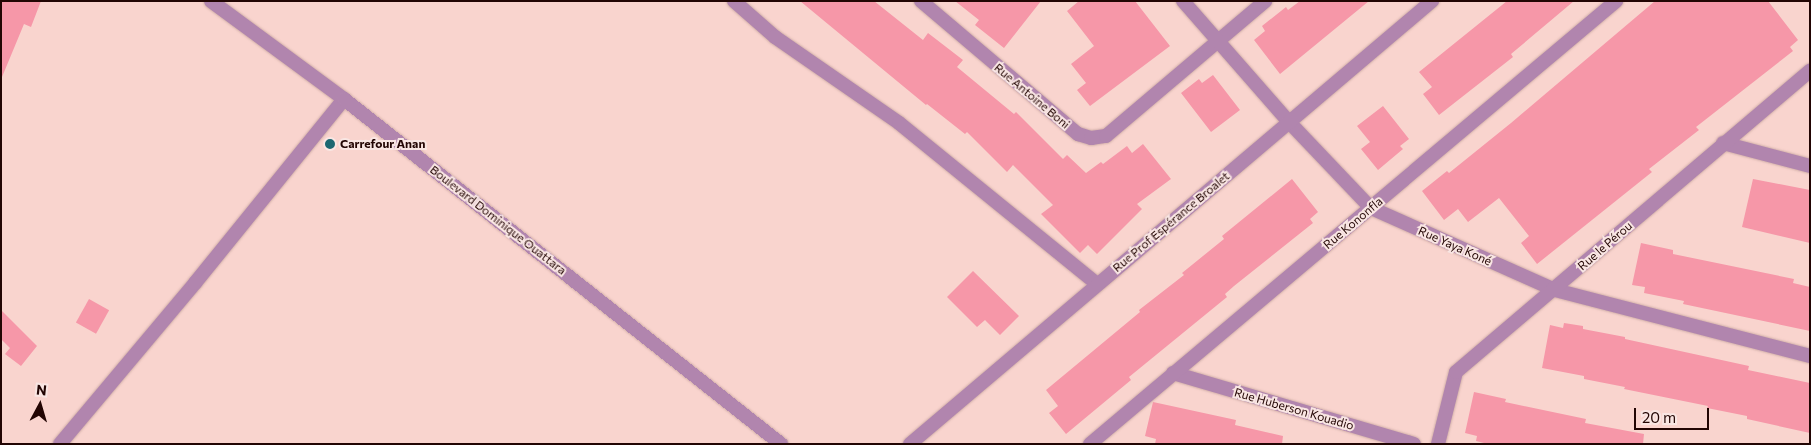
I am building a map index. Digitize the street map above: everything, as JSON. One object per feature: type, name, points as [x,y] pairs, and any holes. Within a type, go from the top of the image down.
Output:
[{"type":"street","name":"Boulevard Dominique Ouattara","points":[[211,1],[344,99],[781,444]]},
{"type":"street","points":[[734,1],[775,37],[899,123],[1098,284]]},
{"type":"street","name":"Rue Antoine Boni","points":[[921,1],[1078,134],[1091,138],[1106,136],[1265,1]]},
{"type":"street","name":"Rue Yaya Koné","points":[[1183,1],[1289,122],[1371,208],[1554,290],[1810,356]]},
{"type":"street","name":"Rue Prof Espérance Broalet","points":[[910,444],[1432,1]]},
{"type":"street","name":"Rue Kononfla","points":[[1090,444],[1616,1]]},
{"type":"street","name":"Rue le Pérou","points":[[1438,444],[1456,372],[1554,290],[1723,143],[1810,71]]},
{"type":"street","points":[[60,444],[195,283],[344,99]]},
{"type":"street","points":[[1723,143],[1810,166]]},
{"type":"street","name":"Rue Huberson Kouadio","points":[[1173,373],[1414,444]]},
{"type":"building","points":[[1,1],[41,1],[31,27],[24,24],[2,77]]},
{"type":"building","points":[[800,1],[874,1],[923,40],[928,33],[963,60],[957,67],[1014,114],[1016,112],[1063,159],[1067,155],[1086,173],[1101,162],[1103,164],[1127,146],[1132,153],[1143,144],[1171,179],[1137,204],[1142,209],[1097,254],[1088,245],[1080,253],[1041,214],[1053,205],[1013,165],[1007,172],[967,132],[965,134],[926,105]]},
{"type":"building","points":[[955,1],[1041,1],[1004,48],[975,25],[979,20]]},
{"type":"building","points":[[1079,1],[1135,1],[1170,46],[1090,106],[1077,90],[1086,83],[1071,64],[1094,46],[1067,11]]},
{"type":"building","points":[[1300,1],[1369,1],[1280,74],[1254,40],[1265,31],[1262,26],[1286,7],[1288,10]]},
{"type":"building","points":[[1507,1],[1574,1],[1511,54],[1513,57],[1439,115],[1423,94],[1432,87],[1419,72]]},
{"type":"building","points":[[1655,1],[1768,1],[1798,40],[1790,47],[1793,51],[1696,127],[1699,130],[1649,169],[1652,172],[1537,264],[1521,243],[1529,236],[1499,198],[1468,222],[1458,209],[1444,220],[1422,191],[1447,171],[1449,173],[1511,123]]},
{"type":"building","points":[[1213,75],[1240,110],[1211,132],[1181,93],[1199,79],[1202,83]]},
{"type":"building","points":[[1383,106],[1409,139],[1400,146],[1403,149],[1378,170],[1361,149],[1370,142],[1357,126]]},
{"type":"building","points":[[1292,179],[1318,212],[1310,219],[1313,223],[1234,286],[1225,294],[1227,297],[1129,377],[1131,380],[1066,434],[1049,413],[1058,406],[1046,390],[1140,312],[1139,310],[1184,275],[1182,273],[1224,239],[1222,236]]},
{"type":"building","points":[[1753,179],[1810,190],[1810,243],[1742,227]]},
{"type":"building","points":[[1641,243],[1673,250],[1673,254],[1794,279],[1793,283],[1810,287],[1810,331],[1683,304],[1684,301],[1644,293],[1645,287],[1632,285]]},
{"type":"building","points":[[973,271],[1019,316],[1000,335],[985,320],[977,327],[947,297]]},
{"type":"building","points":[[89,299],[109,310],[96,334],[76,323]]},
{"type":"building","points":[[1,310],[37,346],[21,366],[5,354],[10,348],[1,339]]},
{"type":"building","points":[[1564,323],[1583,326],[1583,329],[1625,337],[1625,339],[1749,366],[1748,370],[1810,383],[1810,433],[1747,419],[1747,416],[1707,408],[1708,406],[1624,389],[1625,387],[1584,379],[1584,376],[1542,368],[1550,325],[1563,328]]},
{"type":"building","points":[[1474,392],[1506,399],[1505,402],[1586,419],[1585,423],[1644,434],[1643,444],[1488,444],[1476,441],[1477,436],[1465,433]]},
{"type":"building","points":[[1153,402],[1236,420],[1235,425],[1283,436],[1282,444],[1155,444],[1156,439],[1145,436]]},
{"type":"place","name":"Carrefour Anan","points":[[330,144]]}]
